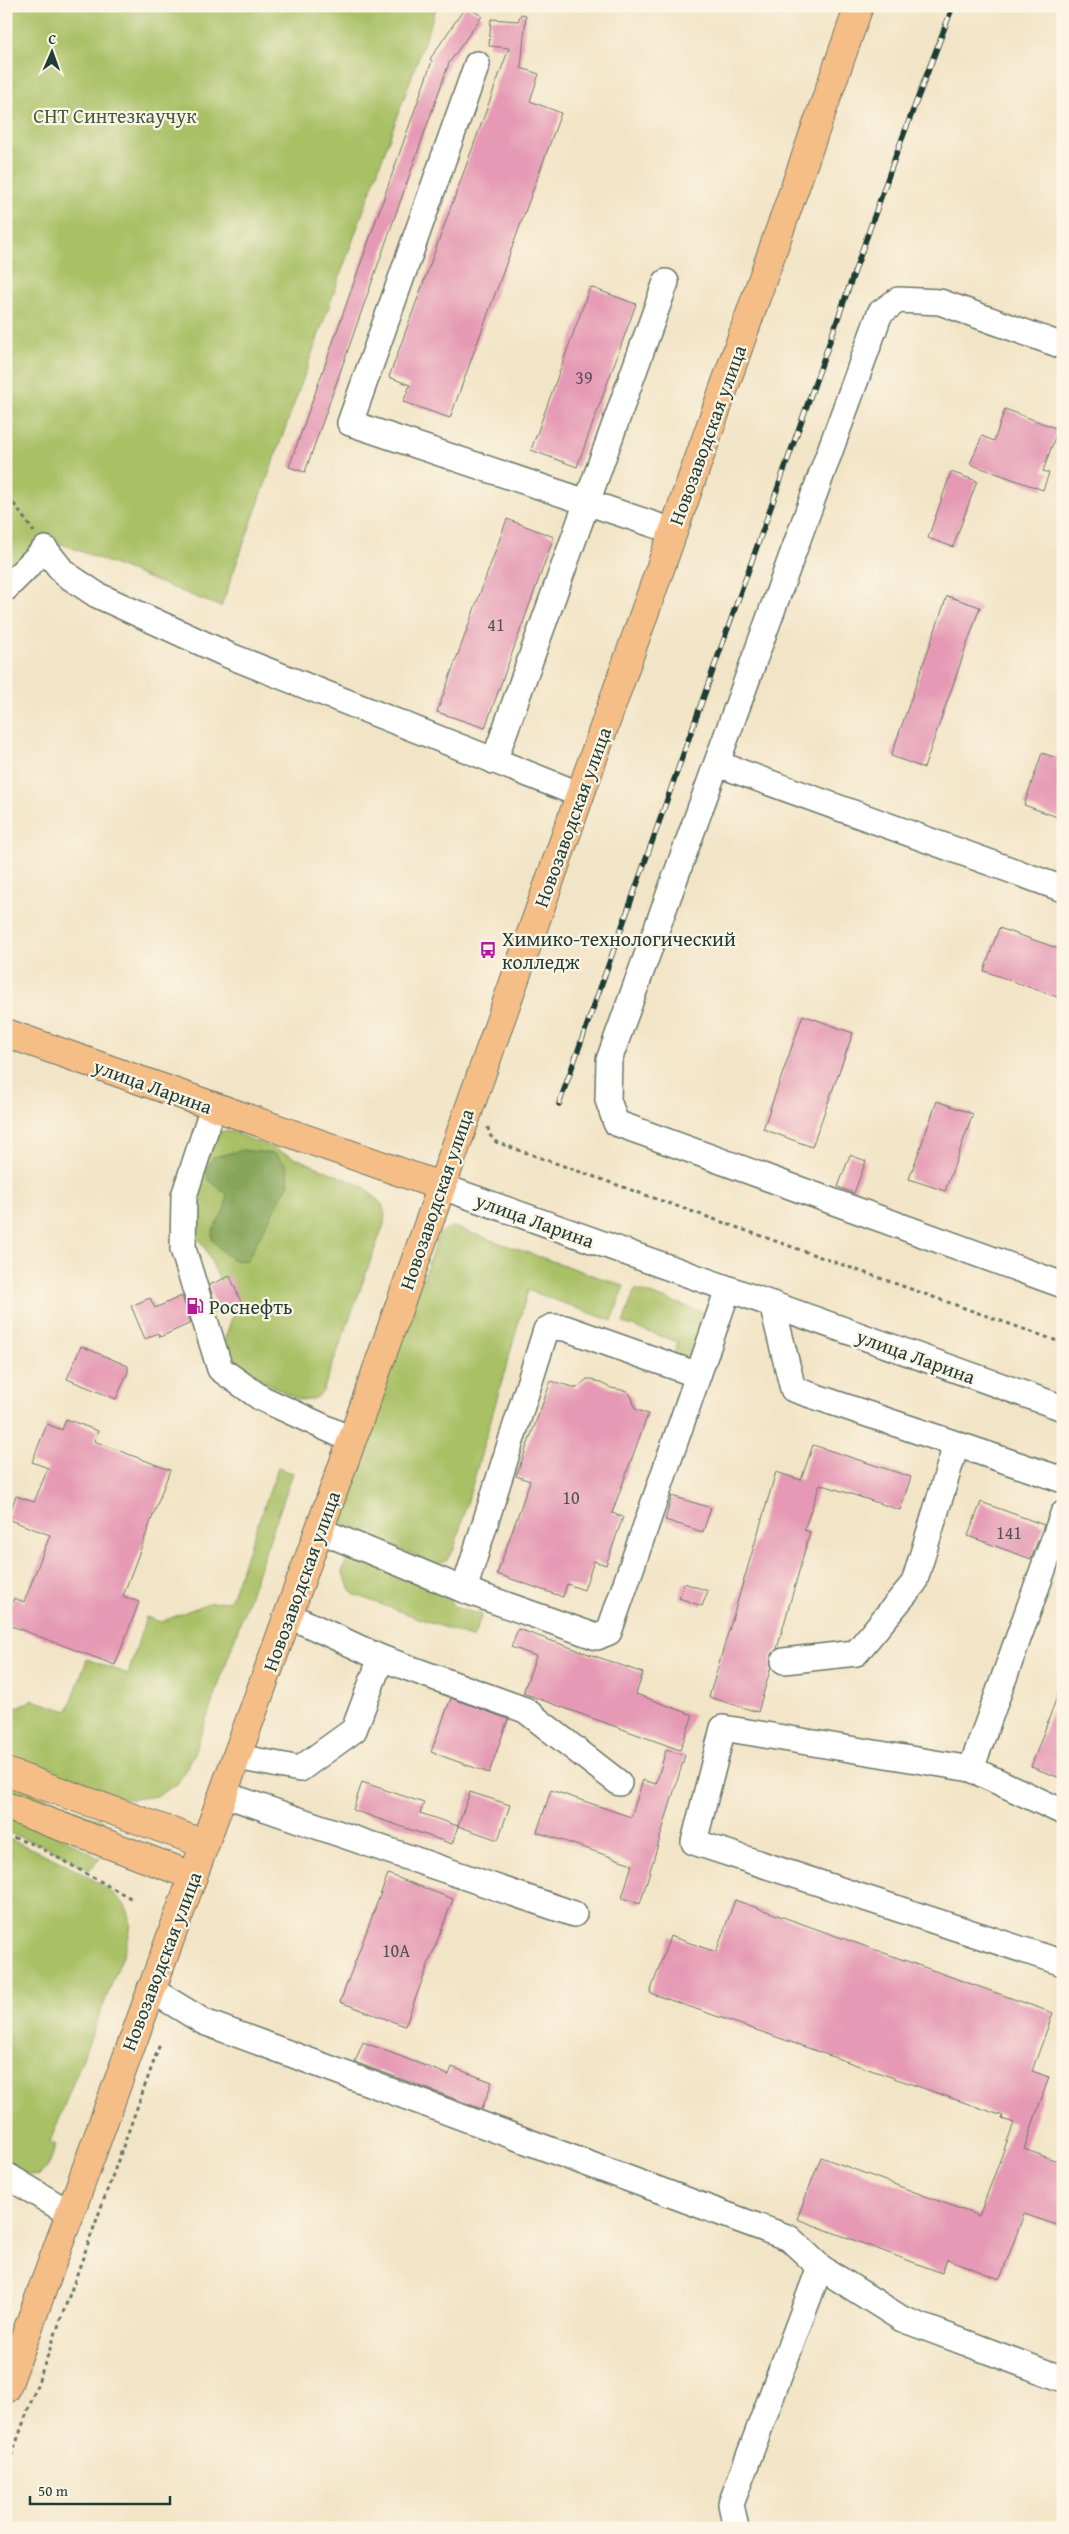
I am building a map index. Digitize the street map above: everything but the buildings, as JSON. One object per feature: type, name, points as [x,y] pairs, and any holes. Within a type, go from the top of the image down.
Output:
[{"type":"main road","name":"Новозаводская улица","points":[[6,2389],[150,1989],[205,1844],[352,1440],[440,1186],[581,795],[859,6]]},
{"type":"main road","name":"улица Ларина","points":[[6,1033],[440,1186]]},
{"type":"main road","points":[[6,1772],[205,1844]]},
{"type":"main road","points":[[6,1806],[193,1876]]},
{"type":"main road","points":[[98,1840],[111,1839],[122,1828],[119,1819],[112,1810]]},
{"type":"street","points":[[477,64],[350,422],[673,531]]},
{"type":"street","points":[[494,761],[666,282]]},
{"type":"street","points":[[1063,346],[940,302],[898,300],[880,313],[718,764],[609,1060],[608,1100],[616,1123],[1063,1285]]},
{"type":"street","points":[[6,588],[45,549],[64,573],[97,595],[228,655],[581,795]]},
{"type":"street","points":[[718,764],[1063,889]]},
{"type":"street","points":[[213,1107],[184,1196],[183,1249],[220,1369],[261,1398],[352,1440]]},
{"type":"street","name":"улица Ларина","points":[[440,1186],[1063,1408]]},
{"type":"street","points":[[319,1530],[464,1590],[597,1637],[606,1635],[728,1289]]},
{"type":"street","points":[[772,1304],[793,1389],[1063,1480]]},
{"type":"street","points":[[464,1590],[546,1330],[552,1326],[565,1328],[698,1375]]},
{"type":"street","points":[[784,1661],[856,1653],[914,1583],[956,1445]]},
{"type":"street","points":[[971,1769],[1063,1514]]},
{"type":"street","points":[[288,1615],[381,1658],[525,1710],[619,1783]]},
{"type":"street","points":[[237,1757],[300,1769],[354,1730],[381,1658]]},
{"type":"street","points":[[1063,1812],[971,1769],[723,1728],[694,1842],[1063,1963]]},
{"type":"street","points":[[223,1794],[574,1914]]},
{"type":"street","points":[[150,1989],[204,2022],[789,2238],[820,2267],[902,2319],[1063,2379]]},
{"type":"street","points":[[6,2175],[68,2214]]},
{"type":"street","points":[[736,2528],[731,2504],[820,2267]]},
{"type":"path","points":[[6,501],[14,504],[45,549]]},
{"type":"path","points":[[488,1127],[489,1134],[496,1142],[1063,1343]]},
{"type":"path","points":[[6,1835],[35,1845],[134,1900]]},
{"type":"path","points":[[6,2472],[160,2044]]},
{"type":"green space","name":"СНТ Синтезкаучук","points":[[6,6],[437,6],[221,607],[62,544],[6,584]]},
{"type":"green space","points":[[223,1131],[233,1132],[363,1186],[382,1204],[385,1213],[384,1224],[323,1391],[314,1399],[303,1400],[295,1398],[240,1368],[229,1359],[223,1344],[234,1312],[206,1250],[186,1217],[215,1133]]},
{"type":"green space","points":[[243,1150],[276,1154],[287,1166],[289,1183],[247,1260],[241,1261],[227,1256],[212,1239],[212,1232],[225,1209],[227,1194],[209,1180],[206,1171],[213,1157]]},
{"type":"green space","points":[[451,1226],[624,1286],[612,1321],[528,1290],[454,1549],[447,1560],[436,1564],[348,1528],[341,1521],[338,1512],[439,1234]]},
{"type":"green space","points":[[635,1289],[709,1314],[692,1356],[686,1359],[672,1359],[678,1342],[623,1323]]},
{"type":"green space","points":[[278,1468],[293,1473],[193,1757],[177,1784],[157,1796],[121,1799],[9,1758],[6,1746],[6,1732],[10,1718],[17,1707],[33,1700],[68,1711],[87,1659],[128,1674],[146,1617],[161,1622],[208,1603],[230,1601]]},
{"type":"green space","points":[[348,1556],[438,1591],[448,1597],[455,1607],[482,1615],[473,1638],[353,1594],[342,1572]]},
{"type":"green space","points":[[6,1781],[105,1822],[100,1828],[6,1795]]},
{"type":"green space","points":[[6,1815],[57,1834],[100,1859],[89,1870],[50,1848],[6,1832]]},
{"type":"green space","points":[[6,1838],[72,1868],[107,1888],[127,1909],[130,1919],[130,1930],[125,1950],[50,2142],[56,2145],[48,2167],[38,2176],[26,2174],[6,2161]]},
{"type":"railway","points":[[559,1104],[897,152],[953,6]]},
{"type":"place","name":"Химико-технологический колледж","points":[[488,950]]},
{"type":"place","name":"Роснефть","points":[[195,1306]]}]
